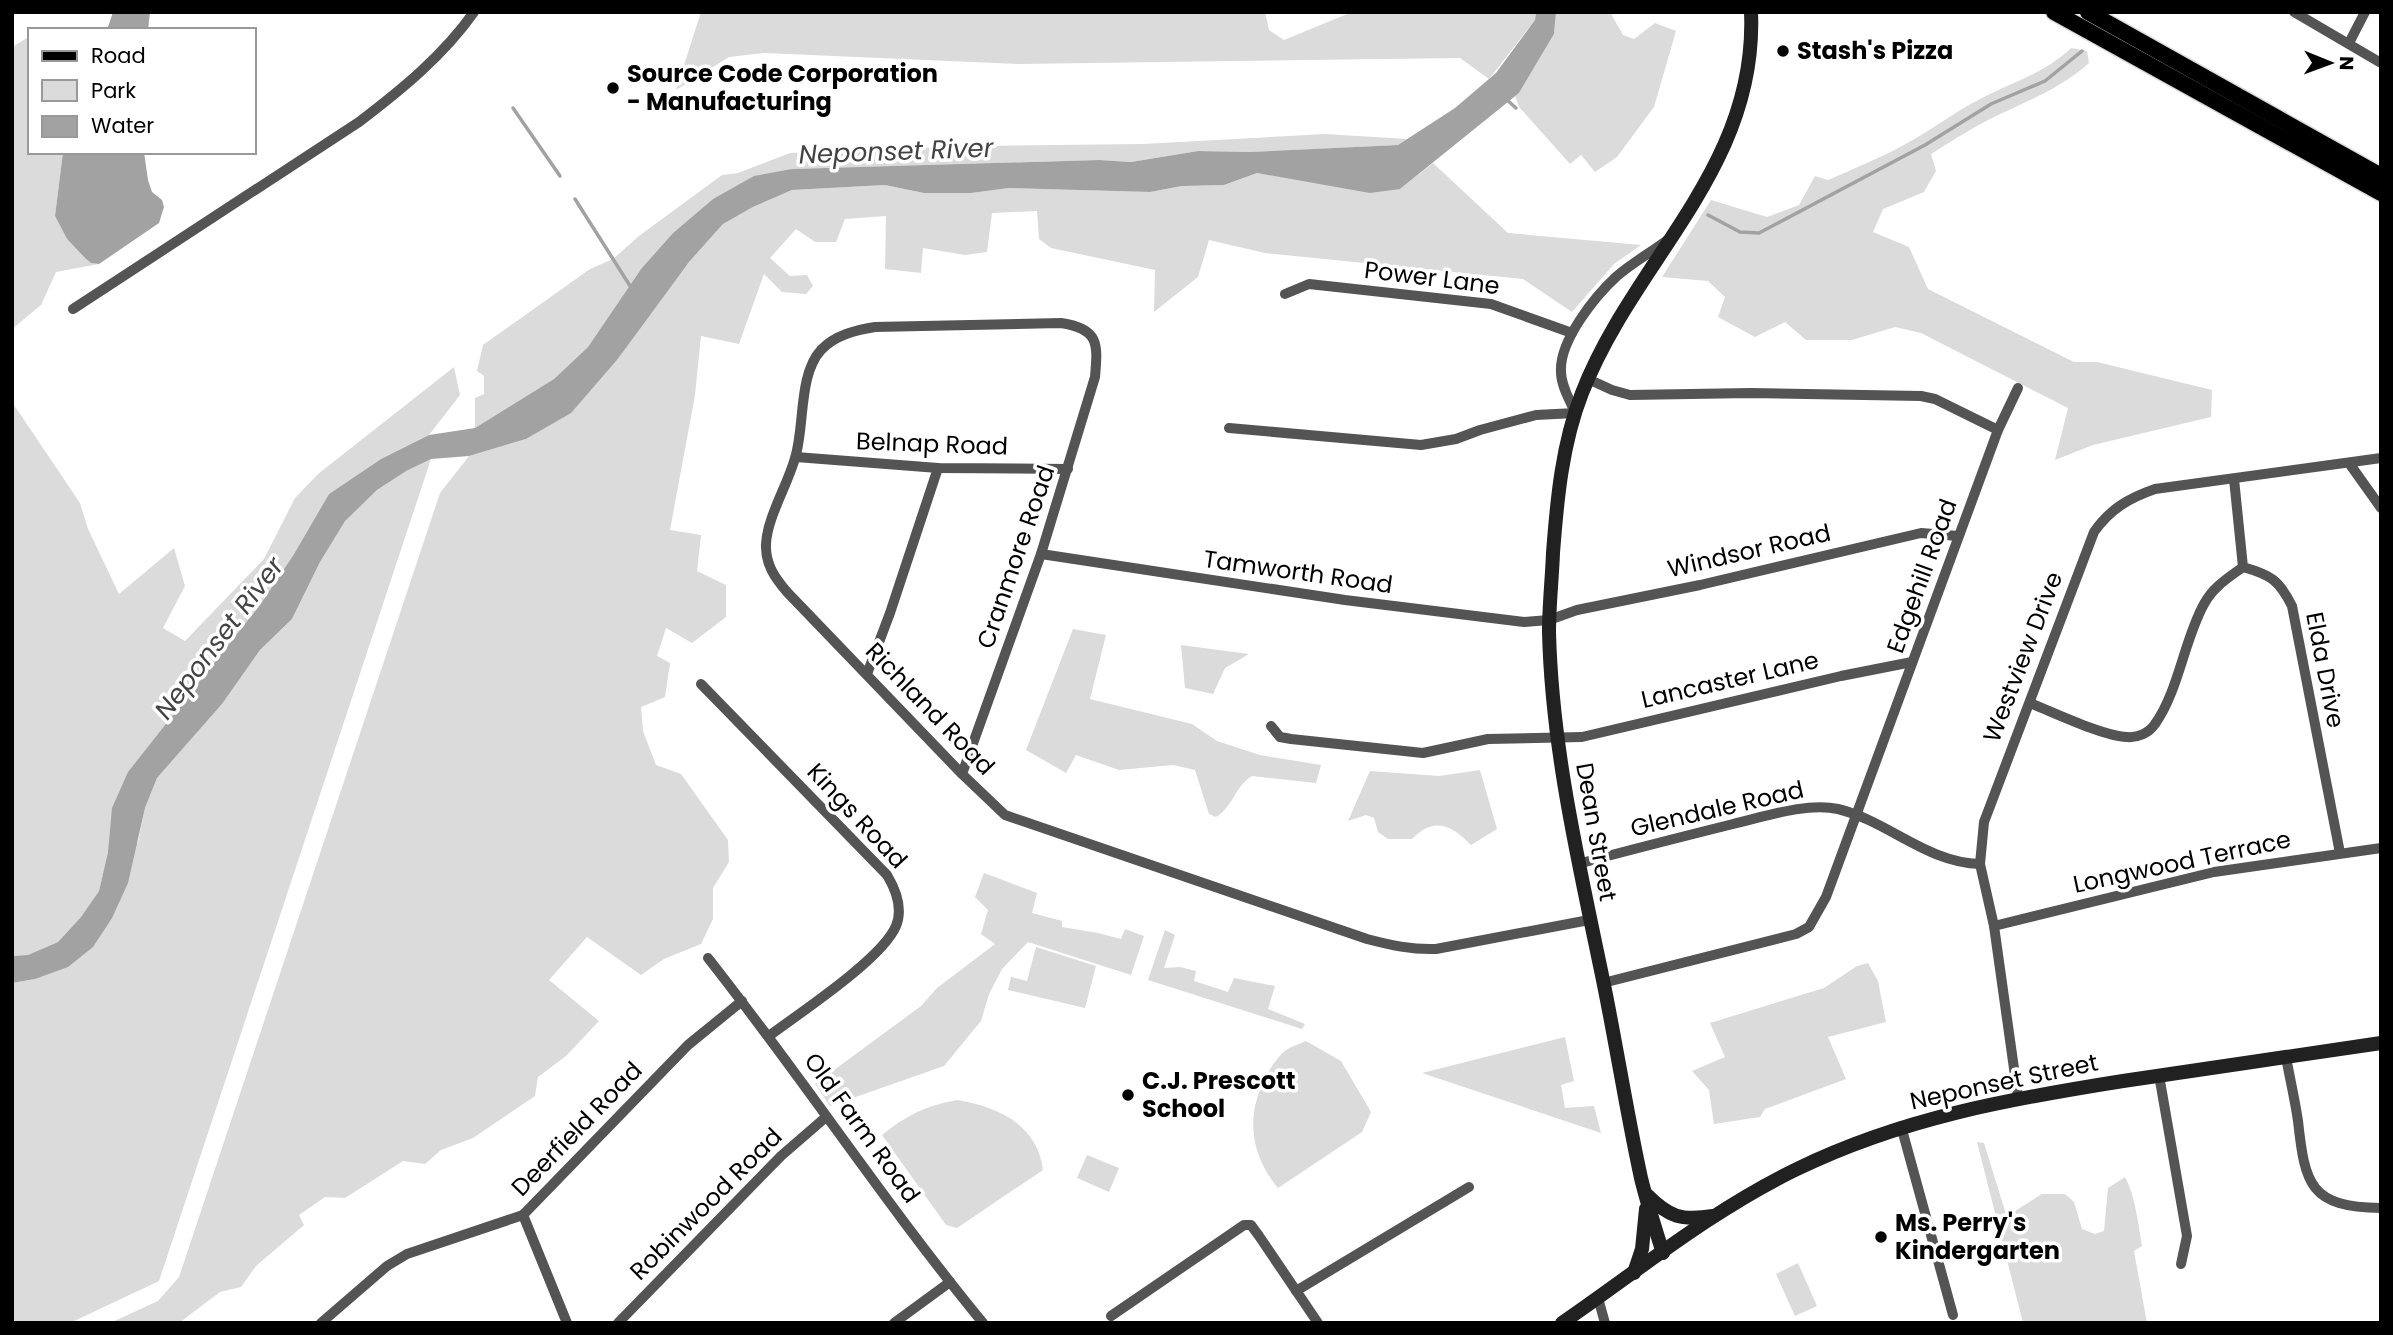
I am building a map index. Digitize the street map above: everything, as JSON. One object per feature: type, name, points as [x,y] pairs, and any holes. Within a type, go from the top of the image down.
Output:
[{"type":"main road","name":"Dean Street","points":[[1662,1253],[1646,1194],[1564,796],[1549,620],[1561,474],[1575,413],[1611,332],[1710,178],[1732,128],[1751,52],[1751,12]]},
{"type":"main road","points":[[2054,12],[2381,194]]},
{"type":"main road","points":[[2088,12],[2381,176]]},
{"type":"main road","name":"Neponset Street","points":[[1571,1321],[1598,1298],[1744,1197],[1796,1170],[1901,1126],[2018,1097],[2381,1043]]},
{"type":"main road","points":[[1646,1194],[1662,1210],[1676,1216],[1716,1216]]},
{"type":"main road","points":[[1634,1273],[1642,1249],[1646,1223],[1646,1194]]},
{"type":"street","points":[[73,309],[359,122],[400,90],[448,45],[474,12]]},
{"type":"street","points":[[2294,12],[2381,63]]},
{"type":"street","points":[[2349,43],[2365,12]]},
{"type":"street","name":"Dean Street","points":[[1575,413],[1560,375],[1561,361],[1572,333],[1593,303],[1618,276],[1671,238]]},
{"type":"street","name":"Power Lane","points":[[1285,294],[1309,284],[1490,304],[1572,333]]},
{"type":"street","name":"Richland Road","points":[[1096,350],[1092,336],[1081,327],[1061,323],[875,327],[854,331],[836,339],[821,350],[808,376],[796,457],[780,495],[766,542],[772,574],[962,774],[1005,815],[1397,947],[1418,950],[1436,948],[1589,920]]},
{"type":"street","name":"Cranmore Road","points":[[962,774],[1041,554],[1068,469],[1095,377],[1096,350]]},
{"type":"street","points":[[1588,379],[1630,395],[1751,393],[1921,396],[1935,399],[1998,430]]},
{"type":"street","name":"Edgehill Road","points":[[1603,983],[1796,934],[1809,926],[1826,897],[1958,536],[1998,430],[2018,388]]},
{"type":"street","points":[[1229,428],[1421,445],[1456,439],[1536,415],[1575,413]]},
{"type":"street","name":"Belnap Road","points":[[796,457],[938,468],[1068,469]]},
{"type":"street","name":"Westview Drive","points":[[2018,1097],[1994,926],[1980,864],[1984,822],[2030,703],[2053,634],[2094,532],[2101,521],[2129,498],[2155,489],[2381,458]]},
{"type":"street","points":[[2349,463],[2381,508]]},
{"type":"street","points":[[867,674],[938,468]]},
{"type":"street","points":[[2030,703],[2114,735],[2130,738],[2145,734],[2164,707],[2205,603],[2221,582],[2244,568],[2234,478]]},
{"type":"street","name":"Windsor Road","points":[[1549,620],[1577,610],[1700,585],[1921,533],[1958,536]]},
{"type":"street","name":"Tamworth Road","points":[[1041,554],[1456,616],[1524,622],[1549,620]]},
{"type":"street","name":"Elda Drive","points":[[2244,568],[2276,580],[2292,606],[2340,853]]},
{"type":"street","name":"Lancaster Lane","points":[[1271,726],[1280,737],[1291,739],[1423,753],[1488,739],[1582,737],[1912,662]]},
{"type":"street","name":"Kings Road","points":[[701,684],[887,875],[896,889],[899,913],[888,942],[769,1036]]},
{"type":"street","name":"Glendale Road","points":[[1578,864],[1773,814],[1824,807],[1855,814],[1940,857],[1960,864],[1980,864]]},
{"type":"street","name":"Longwood Terrace","points":[[1994,926],[2214,872],[2381,848]]},
{"type":"street","name":"Old Farm Road","points":[[708,958],[769,1036],[950,1283],[983,1323]]},
{"type":"street","name":"Deerfield Road","points":[[321,1323],[387,1266],[407,1254],[523,1215],[688,1045],[742,1001]]},
{"type":"street","points":[[2286,1057],[2296,1106],[2302,1158],[2309,1181],[2322,1195],[2336,1203],[2360,1208],[2381,1208]]},
{"type":"street","points":[[2159,1075],[2187,1236],[2181,1264]]},
{"type":"street","name":"Robinwood Road","points":[[618,1323],[781,1156],[826,1117]]},
{"type":"street","points":[[1901,1126],[1953,1315]]},
{"type":"street","points":[[1296,1291],[1469,1187]]},
{"type":"street","points":[[523,1215],[566,1323]]},
{"type":"street","points":[[1111,1316],[1244,1225],[1251,1225],[1318,1323]]},
{"type":"street","points":[[894,1323],[950,1283]]},
{"type":"street","points":[[1598,1298],[1605,1323]]},
{"type":"green space","points":[[701,12],[1265,12],[1269,30],[1284,40],[1352,12],[1536,12],[1535,20],[1489,79],[1460,58],[1018,64],[764,53],[729,57],[676,90]]},
{"type":"green space","points":[[1556,12],[1610,12],[1623,35],[1634,39],[1655,23],[1676,31],[1654,107],[1617,157],[1595,172],[1581,155],[1570,164],[1519,107],[1515,96],[1554,34]]},
{"type":"green space","points":[[28,38],[28,154],[63,154],[55,216],[67,239],[91,263],[99,264],[56,272],[41,305],[12,329],[12,47]]},
{"type":"green space","points":[[2071,48],[2087,51],[2089,63],[2053,88],[1988,120],[1931,154],[1936,171],[1924,192],[1883,209],[1873,232],[1909,247],[1928,289],[2074,362],[2097,362],[2212,390],[2211,417],[2093,445],[2055,460],[2068,408],[1921,333],[1895,327],[1852,340],[1806,340],[1785,322],[1755,337],[1718,317],[1725,297],[1708,281],[1662,277],[1711,200],[1767,217],[1799,205],[1815,176],[1828,180],[1893,151],[1972,103],[2040,71]]},
{"type":"green space","points":[[1325,134],[1407,139],[1398,145],[1250,152],[1198,151],[1131,162],[1099,160],[792,169],[713,199],[673,233],[641,269],[588,347],[554,379],[475,428],[475,398],[484,394],[484,376],[477,371],[483,345],[590,269],[613,259],[639,236],[722,175],[738,173],[790,153],[973,146],[1143,144]]},
{"type":"green space","points":[[1433,163],[1508,233],[1641,245],[1614,264],[1572,312],[1523,279],[1265,253],[1209,240],[1198,277],[1154,312],[1155,270],[1051,248],[1039,239],[1037,211],[992,213],[987,252],[965,255],[923,248],[921,273],[885,269],[886,216],[845,219],[836,242],[815,242],[796,229],[770,258],[790,276],[807,275],[813,286],[806,294],[782,292],[764,274],[739,344],[701,336],[695,395],[670,530],[701,535],[697,571],[726,585],[726,617],[692,643],[666,628],[657,656],[670,663],[665,697],[641,707],[643,731],[656,765],[681,774],[728,840],[729,862],[713,888],[713,919],[701,944],[664,959],[641,975],[587,937],[549,980],[599,1021],[566,1056],[538,1077],[535,1096],[473,1138],[441,1150],[425,1164],[403,1161],[345,1198],[325,1197],[299,1215],[304,1225],[256,1266],[241,1287],[220,1292],[179,1323],[110,1323],[158,1301],[179,1277],[440,493],[469,456],[526,439],[571,412],[617,360],[657,303],[723,224],[792,190],[885,185],[924,193],[971,193],[1009,188],[1150,192],[1182,186],[1224,185],[1257,173],[1400,189]]},
{"type":"green space","points":[[454,367],[460,395],[429,435],[381,459],[329,494],[260,605],[195,689],[108,852],[99,891],[81,917],[58,942],[28,955],[12,956],[12,402],[80,503],[88,529],[119,594],[174,548],[185,586],[163,628],[185,641],[264,559],[295,498],[318,474]]},
{"type":"green space","points":[[431,459],[159,1281],[70,1323],[12,1323],[12,983],[35,979],[138,842],[145,808],[157,778],[222,704],[260,650],[292,619],[344,521],[377,490],[405,471]]},
{"type":"green space","points":[[1073,629],[1106,635],[1090,699],[1192,724],[1217,741],[1260,755],[1321,765],[1316,783],[1252,776],[1216,817],[1209,814],[1195,770],[1173,765],[1119,770],[1076,755],[1066,773],[1026,750]]},
{"type":"green space","points":[[1181,645],[1249,654],[1225,668],[1213,694],[1185,688]]},
{"type":"green space","points":[[1480,770],[1497,829],[1471,845],[1457,832],[1443,826],[1428,827],[1412,839],[1388,839],[1378,832],[1374,818],[1366,815],[1348,821],[1370,771],[1439,776]]},
{"type":"green space","points":[[984,873],[1037,893],[1032,913],[1062,921],[1062,927],[1121,939],[1125,929],[1144,936],[1131,975],[1028,942],[1002,969],[989,994],[981,1021],[944,1066],[830,1106],[815,1084],[921,1006],[937,988],[995,944],[981,934],[988,910],[975,897]]},
{"type":"green space","points":[[1165,930],[1175,935],[1164,968],[1180,967],[1196,971],[1194,981],[1228,992],[1234,978],[1275,986],[1268,1009],[1305,1024],[1302,1029],[1148,980]]},
{"type":"green space","points":[[1036,947],[1096,966],[1085,1008],[1008,990],[1011,977],[1027,981]]},
{"type":"green space","points":[[1868,963],[1878,981],[1886,1022],[1828,1037],[1846,1079],[1765,1109],[1760,1117],[1714,1124],[1709,1090],[1692,1071],[1725,1057],[1710,1023],[1824,988],[1857,966]]},
{"type":"green space","points":[[1565,1037],[1574,1081],[1561,1085],[1565,1108],[1594,1106],[1601,1133],[1422,1073]]},
{"type":"green space","points":[[1306,1041],[1341,1061],[1371,1112],[1362,1132],[1278,1188],[1257,1151],[1253,1123],[1255,1109],[1264,1081],[1276,1060],[1286,1050]]},
{"type":"green space","points":[[957,1100],[987,1107],[1013,1120],[1033,1141],[1043,1170],[957,1228],[946,1225],[882,1135],[917,1112]]},
{"type":"green space","points":[[1977,1142],[1984,1143],[2005,1211],[2015,1211],[2042,1194],[2065,1194],[2074,1202],[2082,1229],[2095,1234],[2104,1231],[2108,1188],[2125,1177],[2134,1202],[2142,1246],[2134,1251],[2147,1323],[2023,1323]]},
{"type":"green space","points":[[1087,1155],[1119,1168],[1109,1192],[1077,1178]]},
{"type":"green space","points":[[1798,1263],[1817,1306],[1795,1316],[1776,1274]]},
{"type":"water","points":[[113,12],[150,12],[148,28],[108,28]]},
{"type":"water","points":[[1536,12],[1556,12],[1554,34],[1519,93],[1400,189],[1370,193],[1257,173],[1224,185],[1182,186],[1150,192],[1009,188],[971,193],[924,193],[885,185],[792,190],[723,224],[689,262],[617,360],[571,413],[526,439],[469,456],[431,459],[377,490],[345,521],[320,562],[292,619],[260,650],[222,704],[157,778],[145,808],[128,883],[112,918],[93,947],[68,967],[35,979],[12,983],[12,956],[28,955],[58,942],[81,917],[99,891],[108,852],[112,808],[128,772],[260,605],[329,494],[381,459],[429,435],[475,428],[554,379],[588,347],[641,269],[673,233],[713,199],[754,176],[792,169],[1099,160],[1131,162],[1198,151],[1250,152],[1398,145],[1455,108],[1496,73],[1535,20]]},
{"type":"water","points":[[63,154],[144,154],[152,192],[162,200],[164,207],[159,223],[99,264],[91,263],[67,239],[55,216]]},
{"type":"waterway","points":[[1708,215],[1740,232],[1759,233],[1925,145],[1991,104],[2045,81],[2082,51]]},
{"type":"waterway","points":[[1507,100],[1516,108]]},
{"type":"waterway","points":[[513,108],[560,176]]},
{"type":"waterway","points":[[575,199],[632,289]]},
{"type":"place","name":"Stash's Pizza","points":[[1783,51]]},
{"type":"place","name":"Source Code Corporation - Manufacturing","points":[[613,88]]},
{"type":"place","name":"C.J. Prescott School","points":[[1128,1095]]},
{"type":"place","name":"Ms. Perry's Kindergarten","points":[[1881,1237]]},
{"type":"water label","name":"Neponset River","points":[[896,151]]},
{"type":"water label","name":"Neponset River","points":[[219,638]]}]
